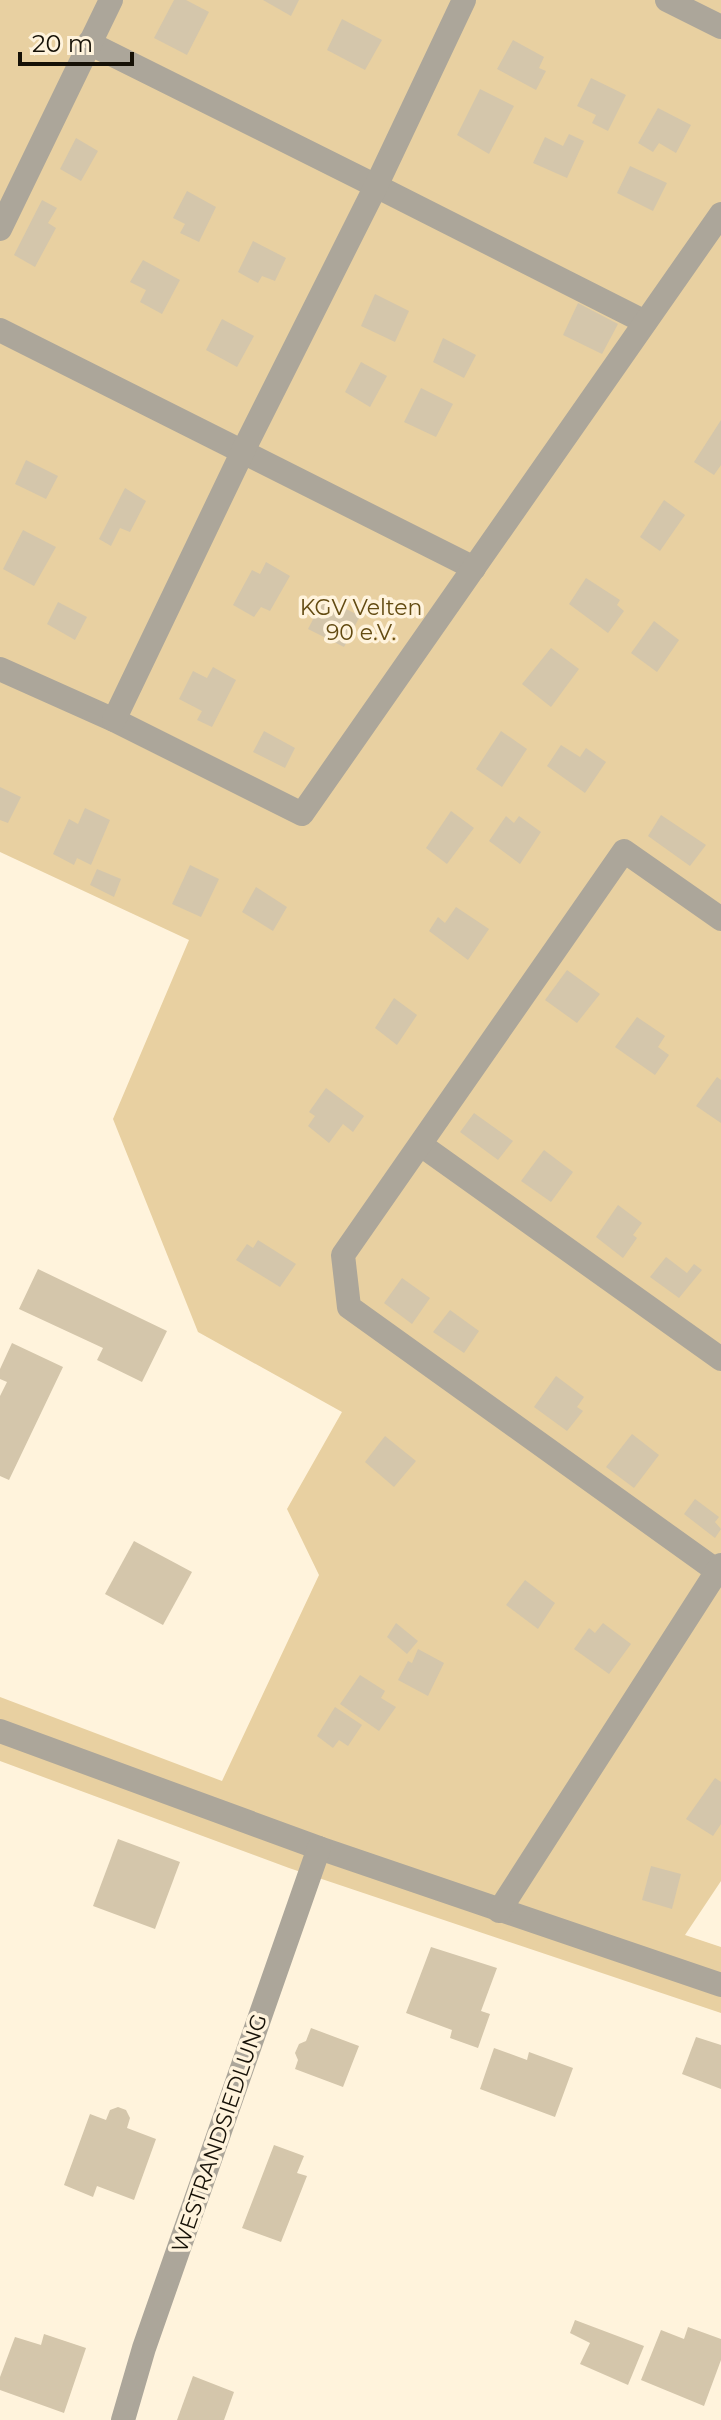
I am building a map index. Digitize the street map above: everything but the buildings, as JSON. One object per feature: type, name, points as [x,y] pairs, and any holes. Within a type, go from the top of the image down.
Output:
[{"type":"street","points":[[0,229],[111,0]]},
{"type":"street","points":[[114,720],[464,0]]},
{"type":"street","points":[[667,0],[721,27]]},
{"type":"street","points":[[89,43],[645,322]]},
{"type":"street","points":[[0,669],[114,720],[302,814],[721,214]]},
{"type":"street","points":[[0,330],[474,568]]},
{"type":"street","points":[[499,1911],[719,1568],[349,1307],[343,1255],[624,851],[721,919]]},
{"type":"street","points":[[421,1145],[721,1359]]},
{"type":"street","points":[[0,1731],[319,1848],[721,1985]]},
{"type":"street","name":"WESTRANDSIEDLUNG","points":[[123,2420],[144,2348],[319,1848]]},
{"type":"green space","name":"KGV Velten 90 e.V.","points":[[0,0],[721,0],[721,1881],[685,1935],[721,1947],[721,2013],[289,1868],[0,1761],[0,1697],[222,1781],[319,1575],[287,1509],[342,1412],[198,1332],[113,1119],[189,940],[0,852]]}]
